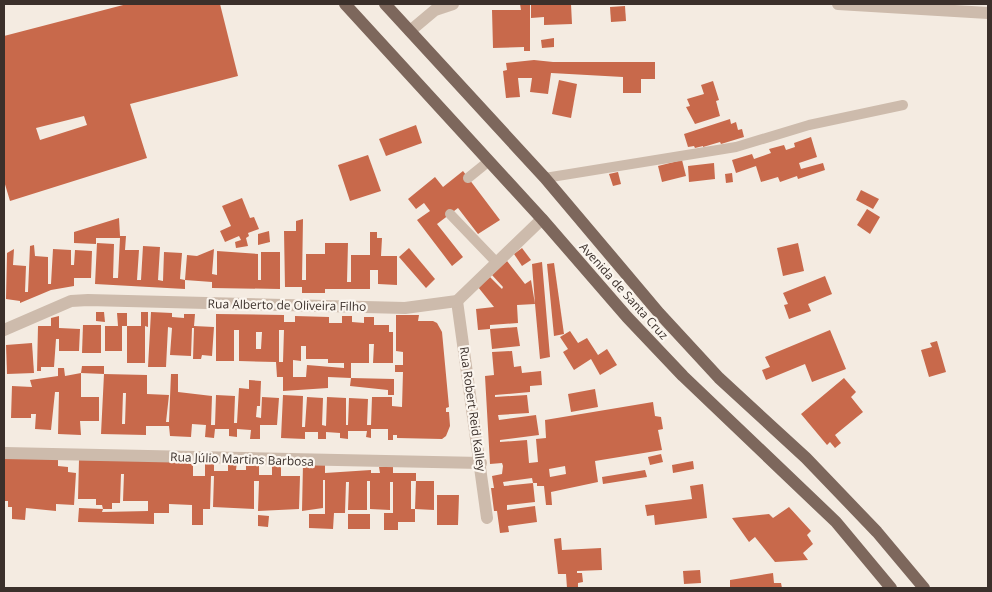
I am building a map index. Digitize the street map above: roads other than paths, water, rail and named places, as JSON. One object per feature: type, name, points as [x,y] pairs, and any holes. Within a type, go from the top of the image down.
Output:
[{"type":"main road","name":"Avenida de Santa Cruz","points":[[345,4],[542,219],[627,317],[683,376],[836,522],[892,588]]},
{"type":"main road","name":"Avenida de Santa Cruz","points":[[386,4],[545,178],[659,313],[720,378],[812,465],[877,532],[924,588]]},
{"type":"street","points":[[410,31],[436,10],[453,4]]},
{"type":"street","points":[[838,4],[988,13]]},
{"type":"street","points":[[458,301],[542,219]]},
{"type":"street","name":"Rua Alberto de Oliveira Filho","points":[[4,330],[71,301],[405,308],[458,301]]},
{"type":"street","name":"Rua Robert Reid Kalley","points":[[458,301],[487,518]]},
{"type":"street","name":"Rua Júlio Martins Barbosa","points":[[4,453],[481,463]]},
{"type":"lane","points":[[545,178],[736,146],[809,125],[902,105]]},
{"type":"lane","points":[[468,178],[489,161]]},
{"type":"lane","points":[[450,214],[497,263]]}]
